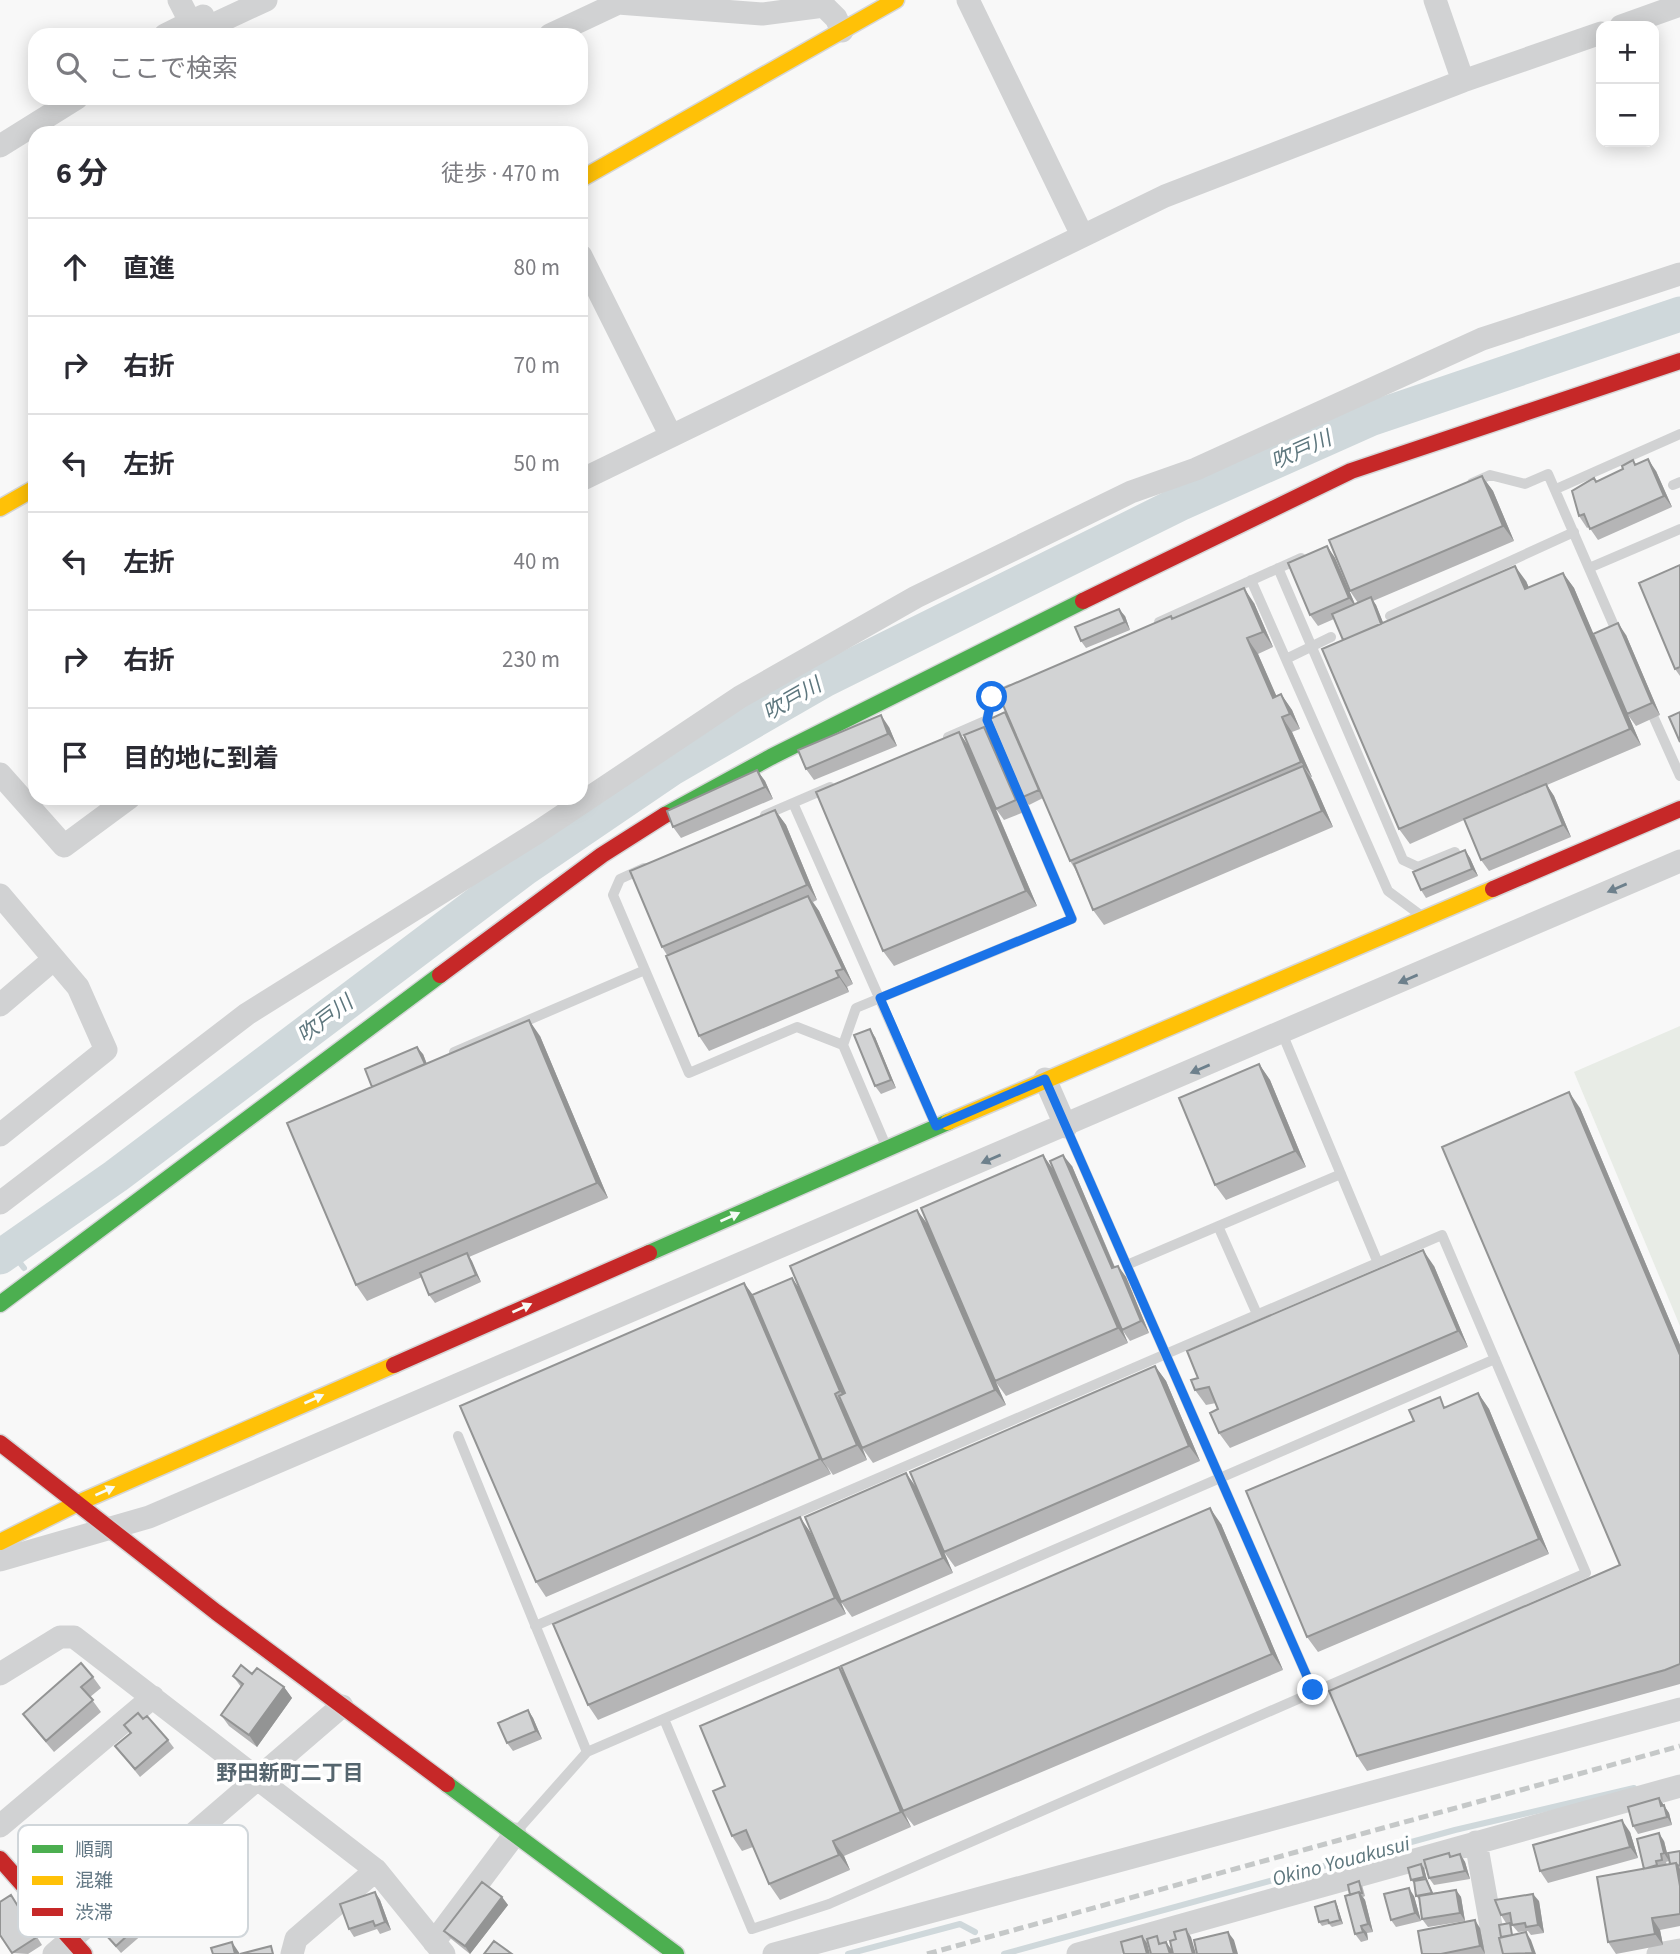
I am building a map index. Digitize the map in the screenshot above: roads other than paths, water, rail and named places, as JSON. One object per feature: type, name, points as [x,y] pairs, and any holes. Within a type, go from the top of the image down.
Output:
[{"type":"street","points":[[179,0],[192,28]]},
{"type":"street","points":[[197,28],[238,0]]},
{"type":"street","points":[[200,28],[266,0]]},
{"type":"street","points":[[588,175],[895,0]]},
{"type":"street","points":[[968,0],[1082,235]]},
{"type":"street","points":[[1435,0],[1463,81]]},
{"type":"street","points":[[564,28],[617,1],[762,14],[824,6],[836,18],[842,31]]},
{"type":"street","points":[[1635,21],[1680,5]]},
{"type":"street","points":[[588,477],[1165,196],[1463,81],[1596,35]]},
{"type":"street","points":[[0,134],[16,127],[46,105]]},
{"type":"street","points":[[32,126],[67,105]]},
{"type":"street","points":[[0,146],[28,129]]},
{"type":"street","points":[[588,270],[671,436]]},
{"type":"street","points":[[588,799],[740,697],[916,597],[1131,492],[1208,463],[1482,339],[1680,274]]},
{"type":"street","points":[[0,1304],[602,855],[672,811],[784,751],[1351,471],[1680,361]]},
{"type":"street","points":[[0,508],[28,492]]},
{"type":"street","points":[[0,774],[64,846],[120,805]]},
{"type":"street","points":[[0,1203],[247,1014],[578,805]]},
{"type":"street","points":[[0,1542],[78,1503],[936,1126],[1680,808]]},
{"type":"street","points":[[0,1560],[149,1517],[1066,1127],[1680,861]]},
{"type":"street","points":[[0,895],[78,988],[106,1050],[0,1135]]},
{"type":"street","points":[[0,1005],[54,958]]},
{"type":"street","points":[[1045,1079],[1066,1127]]},
{"type":"street","points":[[0,1443],[342,1706],[676,1954]]},
{"type":"street","points":[[0,1674],[60,1637],[74,1637],[376,1870],[439,1948],[515,1834]]},
{"type":"street","points":[[0,1826],[153,1698]]},
{"type":"street","points":[[208,1825],[342,1706]]},
{"type":"street","points":[[774,1954],[1680,1709]]},
{"type":"street","points":[[1091,1952],[1680,1786]]},
{"type":"street","points":[[1476,1842],[1496,1954]]},
{"type":"street","points":[[0,1859],[18,1882]]},
{"type":"street","points":[[292,1954],[296,1939],[376,1870]]},
{"type":"street","points":[[70,1950],[84,1937]]},
{"type":"street","points":[[1658,1954],[1680,1950]]},
{"type":"lane","points":[[1556,489],[1680,434]]},
{"type":"lane","points":[[1465,486],[1490,475],[1525,484],[1548,474],[1619,638]]},
{"type":"lane","points":[[1589,568],[1680,529]]},
{"type":"lane","points":[[1390,616],[1574,532]]},
{"type":"lane","points":[[1153,625],[1315,552]]},
{"type":"lane","points":[[1278,568],[1404,860],[1418,867],[1455,852]]},
{"type":"lane","points":[[1251,580],[1288,658],[1388,891],[1423,917]]},
{"type":"lane","points":[[1288,658],[1331,637]]},
{"type":"lane","points":[[887,1148],[843,1045],[856,1008],[1072,919],[987,720],[992,697],[1017,686]]},
{"type":"lane","points":[[1654,718],[1680,776]]},
{"type":"lane","points":[[939,741],[987,720]]},
{"type":"lane","points":[[756,819],[842,782]]},
{"type":"lane","points":[[793,803],[936,1126]]},
{"type":"lane","points":[[657,863],[620,879],[613,895],[689,1073],[797,1027],[843,1045]]},
{"type":"lane","points":[[447,1055],[645,970]]},
{"type":"lane","points":[[1282,1033],[1378,1263]]},
{"type":"lane","points":[[1066,1127],[1129,1264],[1313,1690]]},
{"type":"lane","points":[[1129,1264],[1341,1174]]},
{"type":"lane","points":[[1219,1226],[1256,1314]]},
{"type":"lane","points":[[535,1626],[1442,1234],[1586,1573],[1313,1690],[829,1904],[752,1929],[664,1719]]},
{"type":"lane","points":[[515,1834],[587,1752],[1495,1359]]},
{"type":"lane","points":[[458,1436],[587,1752]]},
{"type":"waterway","name":"吹戸川","points":[[0,1257],[116,1176],[525,868],[672,768],[824,680],[1179,504],[1370,419],[1680,314]]},
{"type":"waterway","points":[[10,1250],[24,1268]]},
{"type":"waterway","name":"Okino Youakusui","points":[[1004,1954],[1455,1830],[1634,1788]]},
{"type":"waterway","name":"Okino Youakusui","points":[[848,1954],[960,1924],[975,1932]]},
{"type":"railway","points":[[927,1954],[1680,1746]]},
{"type":"district","name":"野田新町二丁目","points":[[290,1773]]}]
